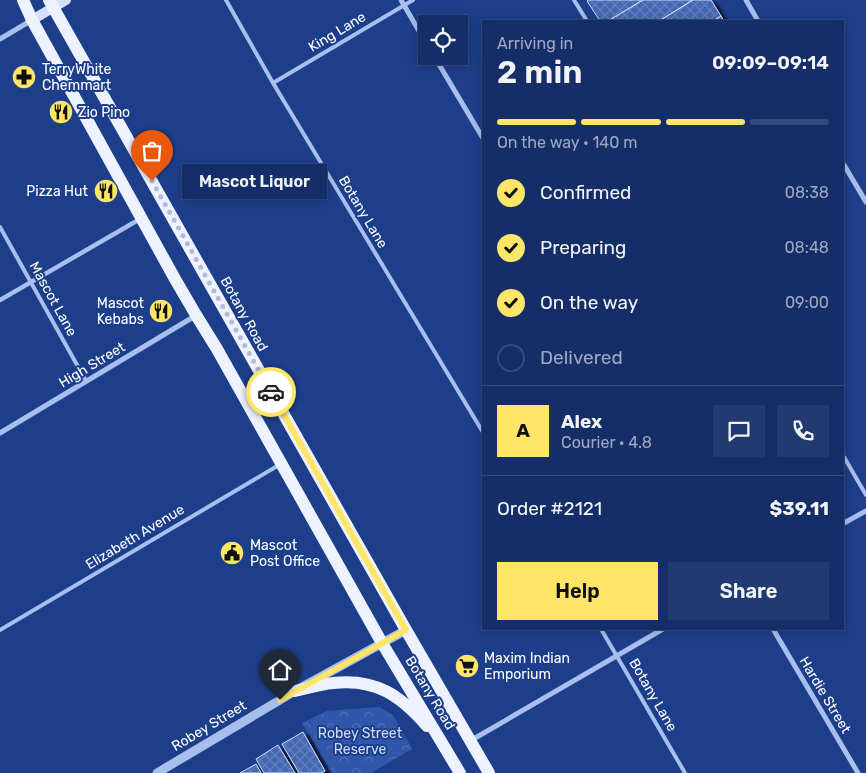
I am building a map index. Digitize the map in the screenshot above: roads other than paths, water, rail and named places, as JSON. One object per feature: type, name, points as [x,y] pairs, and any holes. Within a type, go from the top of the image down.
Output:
[{"type":"main road","name":"Botany Road","points":[[23,0],[32,20],[141,218],[382,643],[460,773]]},
{"type":"main road","points":[[32,20],[51,4],[66,0]]},
{"type":"main road","name":"Botany Road","points":[[51,4],[469,741],[489,773]]},
{"type":"main road","points":[[296,690],[334,683],[357,683],[372,685],[386,690],[400,699],[448,751]]},
{"type":"street","points":[[401,0],[418,30]]},
{"type":"street","points":[[746,0],[757,20]]},
{"type":"street","points":[[0,39],[32,20]]},
{"type":"street","points":[[439,65],[482,137]]},
{"type":"street","points":[[844,165],[866,202]]},
{"type":"street","points":[[0,300],[141,218]]},
{"type":"street","name":"High Street","points":[[0,433],[196,315]]},
{"type":"street","points":[[844,523],[866,511]]},
{"type":"street","name":"Robey Street","points":[[157,773],[296,690],[406,630]]},
{"type":"street","points":[[469,741],[661,630]]},
{"type":"street","name":"Hardie Street","points":[[774,630],[858,773]]},
{"type":"lane","name":"Botany Lane","points":[[226,0],[273,83],[482,431]]},
{"type":"lane","name":"King Lane","points":[[273,83],[413,0]]},
{"type":"lane","points":[[574,0],[586,20]]},
{"type":"lane","name":"Mascot Lane","points":[[0,227],[86,382]]},
{"type":"lane","points":[[844,457],[866,494]]},
{"type":"lane","name":"Elizabeth Avenue","points":[[0,630],[281,463]]},
{"type":"lane","name":"Botany Lane","points":[[602,630],[685,773]]},
{"type":"place","name":"TerryWhite Chemmart","points":[[24,77]]},
{"type":"place","name":"Zio Pino","points":[[61,112]]},
{"type":"place","name":"Mascot Liquor","points":[[152,181]]},
{"type":"place","name":"Pizza Hut","points":[[106,191]]},
{"type":"place","name":"Mascot Kebabs","points":[[161,311]]},
{"type":"place","name":"Mascot Post Office","points":[[232,553]]},
{"type":"place","name":"Maxim Indian Emporium","points":[[467,666]]},
{"type":"park label","name":"Robey Street Reserve","points":[[360,742]]}]
